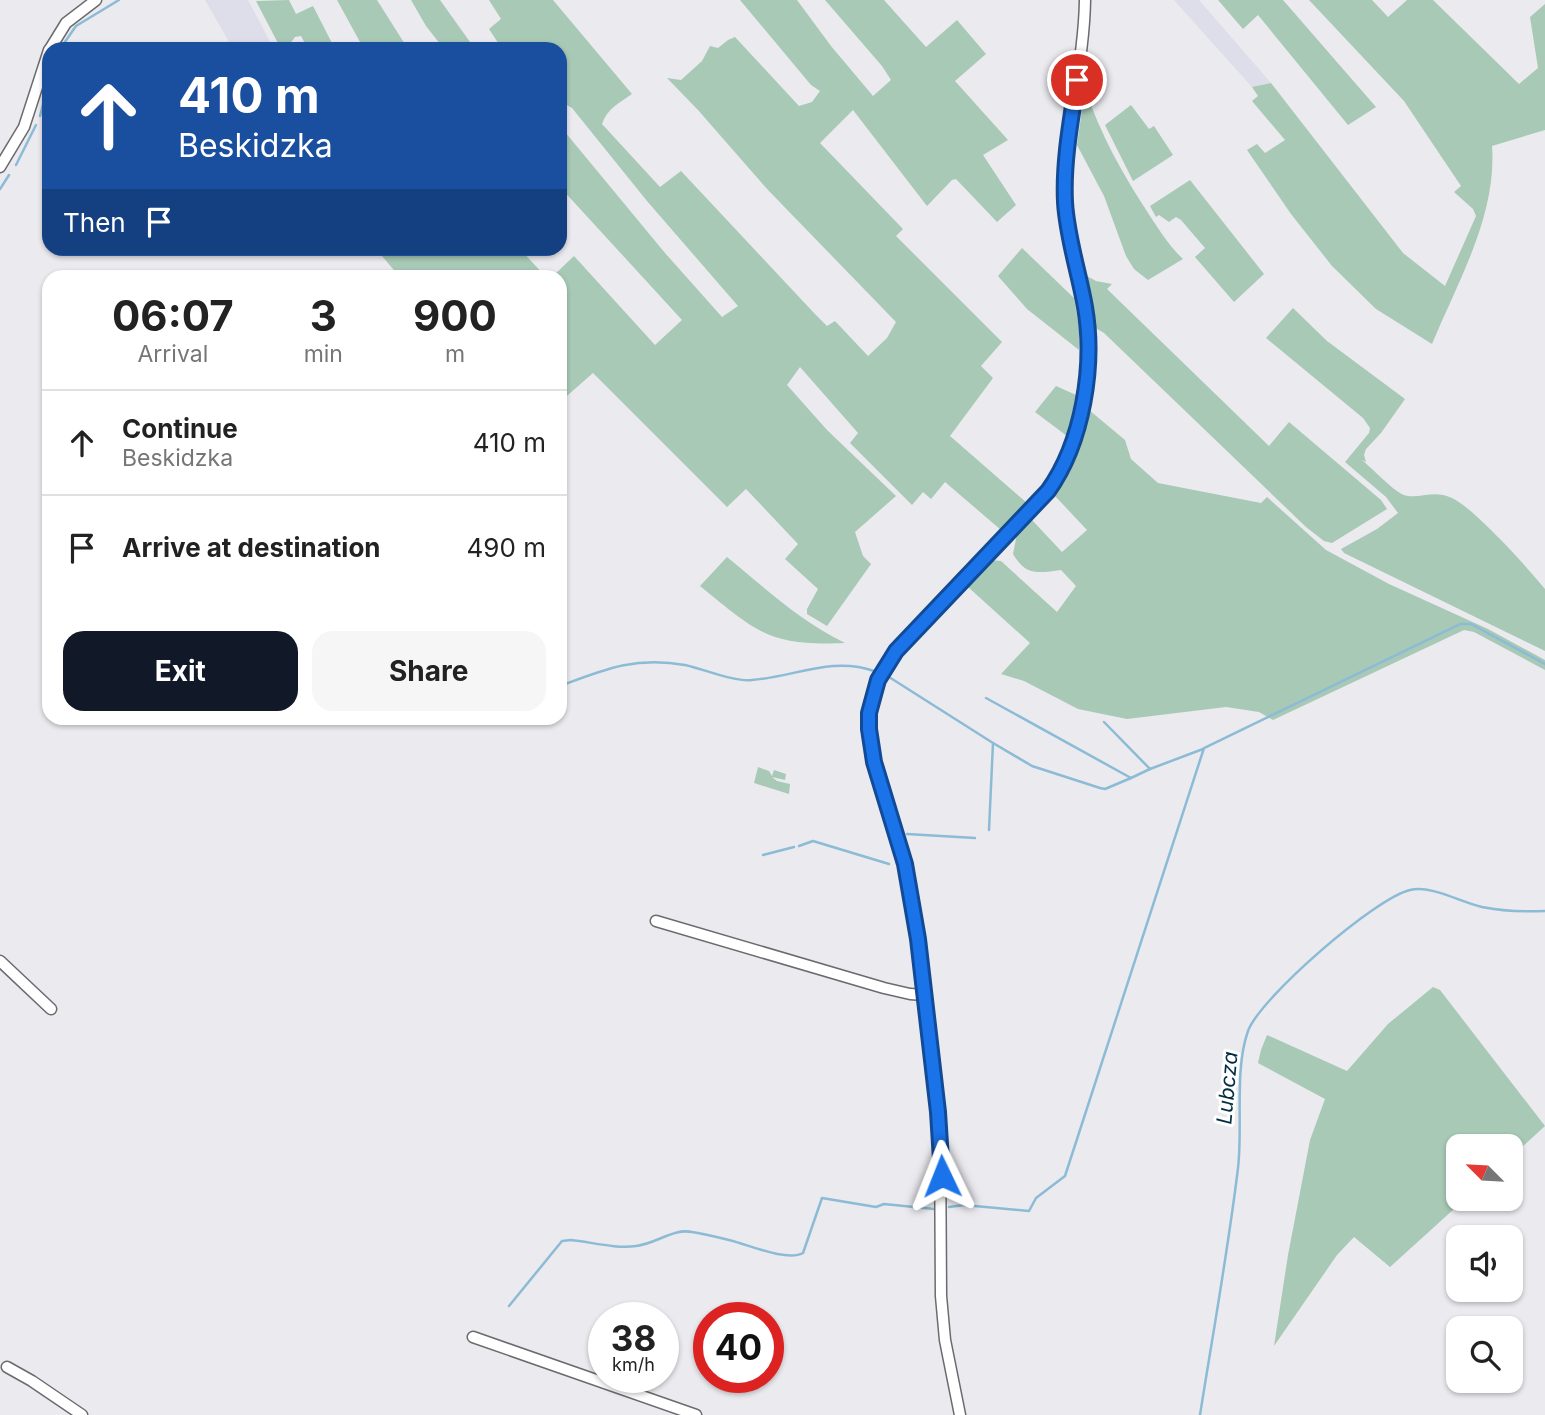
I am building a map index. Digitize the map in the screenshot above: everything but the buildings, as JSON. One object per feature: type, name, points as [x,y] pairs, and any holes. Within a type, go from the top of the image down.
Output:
[{"type":"street","points":[[54,42],[66,23],[96,0]]},
{"type":"street","points":[[960,1415],[945,1340],[941,1296],[941,1153],[918,939],[905,864],[874,762],[869,713],[878,680],[896,651],[1048,491],[1067,461],[1077,431],[1089,343],[1086,309],[1066,217],[1065,178],[1085,0]]},
{"type":"street","points":[[0,167],[24,127],[42,72]]},
{"type":"street","points":[[656,921],[884,988],[910,995],[925,995]]},
{"type":"street","points":[[0,961],[51,1009]]},
{"type":"street","points":[[473,1338],[696,1415]]},
{"type":"street","points":[[3,1366],[32,1381],[82,1415]]},
{"type":"shaded area","points":[[205,0],[248,0],[270,42],[229,42]]},
{"type":"shaded area","points":[[1174,0],[1199,0],[1271,83],[1252,87]]},
{"type":"green space","points":[[289,0],[296,14],[313,6],[331,42],[304,42],[301,36],[295,37],[291,42],[277,42],[256,1]]},
{"type":"green space","points":[[337,0],[377,0],[404,42],[360,42]]},
{"type":"green space","points":[[411,0],[440,0],[470,42],[439,42]]},
{"type":"green space","points":[[489,0],[553,0],[632,94],[610,110],[602,124],[660,187],[681,171],[827,326],[835,321],[868,356],[887,338],[896,322],[768,190],[667,78],[681,80],[702,61],[710,46],[718,48],[735,37],[799,106],[812,102],[820,91],[811,85],[740,0],[797,0],[873,96],[891,80],[825,0],[884,0],[926,47],[957,20],[986,54],[955,81],[1008,140],[983,155],[1016,205],[997,222],[956,179],[927,206],[853,110],[820,143],[903,229],[896,236],[1002,342],[981,366],[993,378],[950,436],[1027,503],[1001,530],[945,482],[931,499],[923,492],[912,505],[850,443],[858,433],[800,367],[787,385],[827,430],[896,496],[855,532],[863,556],[871,564],[827,626],[807,614],[818,589],[785,559],[798,544],[746,489],[727,507],[593,373],[567,396],[567,270],[559,270],[574,256],[655,345],[682,320],[567,195],[567,134],[722,317],[738,306],[567,105],[567,42],[497,42],[489,29],[501,19]]},
{"type":"green space","points":[[1218,0],[1283,0],[1376,107],[1348,125],[1258,15],[1243,29]]},
{"type":"green space","points":[[1309,0],[1372,0],[1388,17],[1407,0],[1433,0],[1519,84],[1538,68],[1530,17],[1545,4],[1545,130],[1492,146],[1492,172],[1482,223],[1474,248],[1432,344],[1376,309],[1332,266],[1291,214],[1247,150],[1257,144],[1265,153],[1285,140],[1252,101],[1258,96],[1252,87],[1271,83],[1403,253],[1445,286],[1476,216],[1473,209],[1454,192],[1461,186],[1404,101]]},
{"type":"green space","points":[[1085,88],[1105,138],[1122,170],[1161,233],[1183,259],[1148,280],[1134,269],[1126,256],[1104,196],[1077,145]]},
{"type":"green space","points":[[1131,105],[1149,129],[1154,126],[1173,155],[1133,181],[1105,125]]},
{"type":"green space","points":[[1190,180],[1264,274],[1234,302],[1195,257],[1205,248],[1181,220],[1176,217],[1169,222],[1159,215],[1156,217],[1150,206]]},
{"type":"green space","points":[[1022,248],[1074,298],[1079,327],[1079,350],[1027,309],[998,276]]},
{"type":"green space","points":[[382,256],[526,256],[539,270],[394,270]]},
{"type":"green space","points":[[1085,275],[1096,281],[1112,284],[1107,289],[1269,446],[1289,422],[1381,500],[1387,509],[1332,543],[1324,541],[1306,527],[1104,333],[1092,326]]},
{"type":"green space","points":[[1293,308],[1327,341],[1405,399],[1366,449],[1366,462],[1362,460],[1404,495],[1445,495],[1462,504],[1500,539],[1545,589],[1545,651],[1344,553],[1341,549],[1377,529],[1398,513],[1386,497],[1345,462],[1369,433],[1370,428],[1363,418],[1266,338]]},
{"type":"green space","points":[[1056,386],[1076,395],[1067,436],[1035,412]]},
{"type":"green space","points":[[1089,410],[1125,440],[1131,459],[1158,483],[1261,503],[1267,497],[1326,550],[1389,584],[1488,629],[1545,660],[1545,670],[1474,632],[1464,630],[1273,720],[1259,712],[1226,707],[1127,719],[1078,709],[1024,681],[1001,674],[1030,643],[968,587],[991,560],[1001,561],[1057,612],[1076,586],[1061,570],[1028,570],[1013,554],[1017,534],[1032,520],[1062,552],[1087,530],[1055,496],[1071,467]]},
{"type":"green space","points":[[727,557],[798,615],[845,643],[781,639],[736,615],[700,586]]},
{"type":"green space","points":[[758,767],[769,771],[772,776],[774,770],[786,774],[785,780],[772,777],[790,784],[789,794],[754,783]]},
{"type":"green space","points":[[1433,987],[1440,990],[1545,1126],[1523,1146],[1523,1134],[1446,1134],[1446,1211],[1452,1211],[1390,1267],[1354,1237],[1337,1255],[1274,1346],[1310,1140],[1325,1099],[1258,1063],[1261,1050],[1267,1035],[1347,1071],[1388,1024]]},
{"type":"waterway","points":[[65,42],[76,26],[119,0]]},
{"type":"waterway","points":[[40,116],[42,108]]},
{"type":"waterway","points":[[16,165],[36,125]]},
{"type":"waterway","points":[[0,189],[9,175]]},
{"type":"waterway","points":[[949,1207],[964,1205],[1029,1211],[1036,1198],[1065,1176],[1204,748],[1460,624],[1471,624],[1545,664]]},
{"type":"waterway","points":[[567,684],[621,666],[651,662],[685,665],[745,680],[828,666],[858,667],[874,671]]},
{"type":"waterway","points":[[889,677],[993,743]]},
{"type":"waterway","points":[[986,698],[1131,778],[1150,769]]},
{"type":"waterway","points":[[1104,722],[1150,769],[1203,749]]},
{"type":"waterway","points":[[989,830],[993,743],[1032,766],[1100,788],[1105,789],[1131,778]]},
{"type":"waterway","points":[[907,834],[975,838]]},
{"type":"waterway","points":[[799,846],[813,841],[889,864]]},
{"type":"waterway","points":[[763,855],[794,847]]},
{"type":"waterway","name":"Lubcza","points":[[1200,1415],[1238,1168],[1241,1063],[1248,1031],[1257,1016],[1273,996],[1320,951],[1372,911],[1410,890],[1437,892],[1490,908],[1545,911]]},
{"type":"waterway","points":[[509,1306],[562,1241],[628,1247],[643,1245],[685,1231],[777,1254],[796,1255],[803,1253],[822,1198],[876,1207],[884,1204],[934,1209]]},
{"type":"route","points":[[942,1176],[938,1112],[918,939],[905,864],[872,753],[869,713],[878,680],[896,651],[1035,506],[1058,477],[1071,450],[1081,412],[1089,343],[1086,309],[1069,233],[1065,200],[1065,178],[1077,80]]}]
